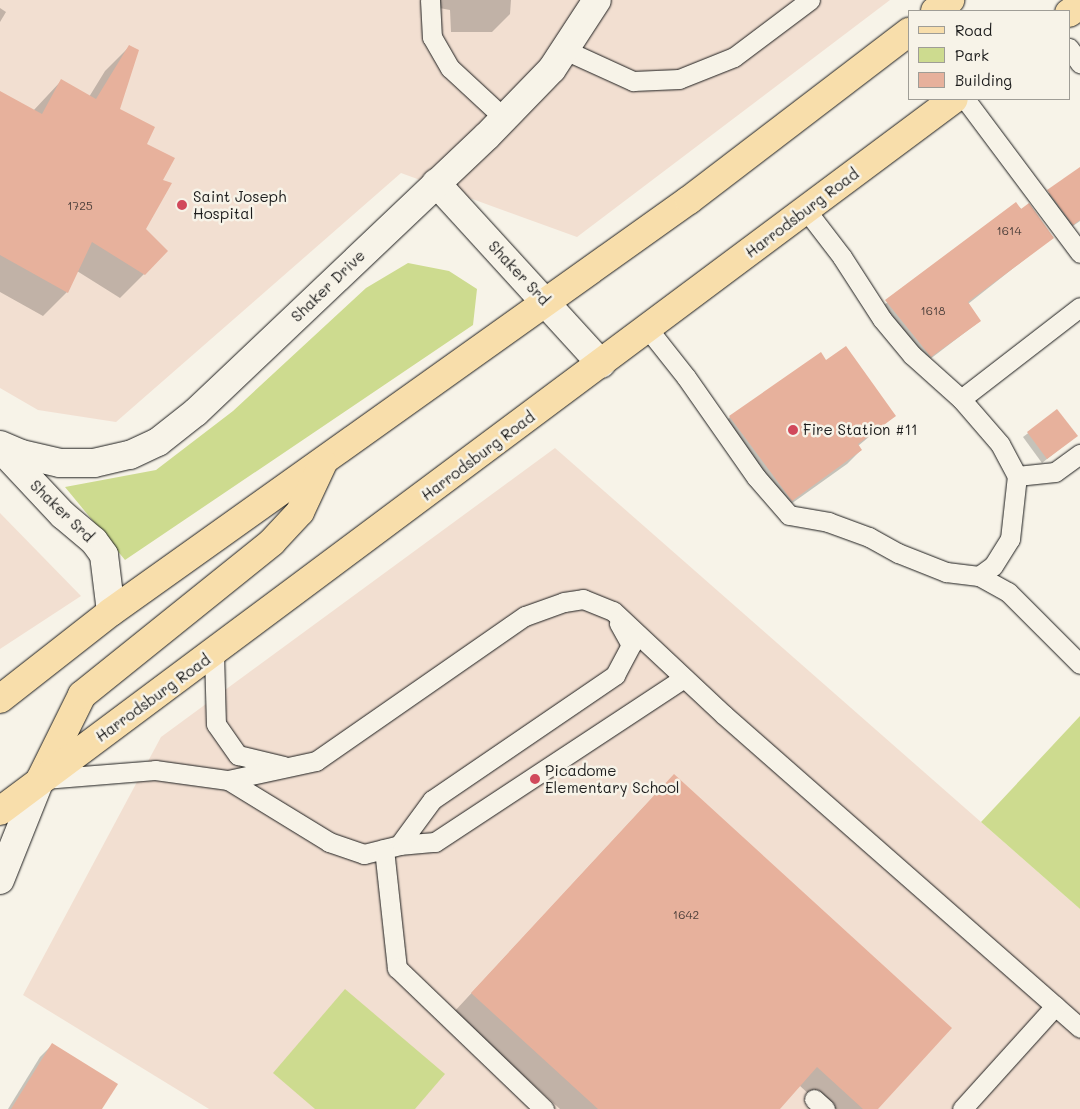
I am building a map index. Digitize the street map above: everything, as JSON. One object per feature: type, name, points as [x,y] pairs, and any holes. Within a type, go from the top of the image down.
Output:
[{"type":"main road","points":[[936,10],[950,0]]},
{"type":"main road","points":[[0,699],[111,612],[323,463],[689,200],[908,33]]},
{"type":"main road","name":"Harrodsburg Road","points":[[0,811],[214,654],[953,100]]},
{"type":"main road","points":[[40,780],[82,695],[272,542],[300,512],[323,463]]},
{"type":"street","name":"Shaker Drive","points":[[0,447],[60,463],[94,463],[130,455],[158,442],[196,412],[504,118],[552,69],[597,0]]},
{"type":"street","name":"Shaker Srd","points":[[436,183],[547,302],[601,364]]},
{"type":"street","name":"Shaker Srd","points":[[0,447],[62,515],[94,541],[104,555],[111,612]]},
{"type":"street","points":[[0,880],[40,780]]},
{"type":"lane","points":[[430,0],[432,37],[450,68],[504,118]]},
{"type":"lane","points":[[565,50],[633,81],[679,79],[734,57],[810,0]]},
{"type":"lane","points":[[1070,49],[1080,63]]},
{"type":"lane","points":[[966,100],[1080,253]]},
{"type":"lane","points":[[806,210],[842,257],[882,319],[912,355],[960,400],[1000,444],[1017,476],[1010,539],[993,566],[979,576]]},
{"type":"lane","points":[[960,400],[1080,307]]},
{"type":"lane","points":[[648,329],[686,377],[756,477],[789,515],[828,522],[946,572],[979,576],[1008,592],[1080,664]]},
{"type":"lane","points":[[1017,476],[1056,472],[1080,454]]},
{"type":"lane","points":[[40,780],[155,770],[228,780],[293,768],[329,755],[525,616],[564,602],[583,600],[613,611],[684,678],[1080,1028]]},
{"type":"lane","points":[[544,1109],[397,968],[392,847],[432,800],[615,675],[631,645],[613,611]]},
{"type":"lane","points":[[214,654],[216,724],[238,755],[293,768]]},
{"type":"lane","points":[[228,780],[329,842],[364,854],[392,847],[435,842],[684,678]]},
{"type":"lane","points":[[962,1109],[1055,1006]]},
{"type":"shaded area","name":"Saint Joseph Hospital","points":[[0,0],[890,0],[577,237],[401,173],[116,422],[38,410],[0,388]]},
{"type":"shaded area","name":"Picadome Elementary School","points":[[555,448],[1080,909],[1080,1109],[209,1109],[23,995],[161,737]]},
{"type":"shaded area","points":[[0,513],[81,596],[0,649]]},
{"type":"green space","points":[[408,263],[449,271],[477,289],[473,325],[125,560],[65,487],[156,470],[233,411],[366,288]]},
{"type":"green space","points":[[1080,716],[1080,909],[981,822]]},
{"type":"green space","points":[[345,989],[445,1074],[415,1109],[315,1109],[273,1073]]},
{"type":"building","points":[[129,45],[139,50],[120,109],[155,127],[147,144],[175,158],[163,180],[172,183],[146,229],[168,251],[145,275],[92,242],[68,293],[0,255],[0,91],[42,114],[61,79],[96,99]]},
{"type":"building","points":[[1080,167],[1080,220],[1073,225],[1047,190]]},
{"type":"building","points":[[1016,202],[1021,209],[1029,203],[1054,238],[968,302],[981,321],[931,357],[885,300]]},
{"type":"building","name":"Fire Station #11","points":[[846,346],[896,416],[858,444],[862,450],[792,501],[729,416],[821,352],[826,360]]},
{"type":"building","points":[[1057,409],[1078,436],[1047,459],[1027,432]]},
{"type":"building","points":[[674,774],[952,1028],[878,1109],[863,1109],[817,1067],[780,1109],[598,1109],[471,993]]},
{"type":"building","points":[[52,1043],[118,1084],[102,1109],[11,1109]]},
{"type":"place","name":"Saint Joseph Hospital","points":[[182,205]]},
{"type":"place","name":"Fire Station #11","points":[[793,430]]},
{"type":"place","name":"Picadome Elementary School","points":[[535,779]]}]
